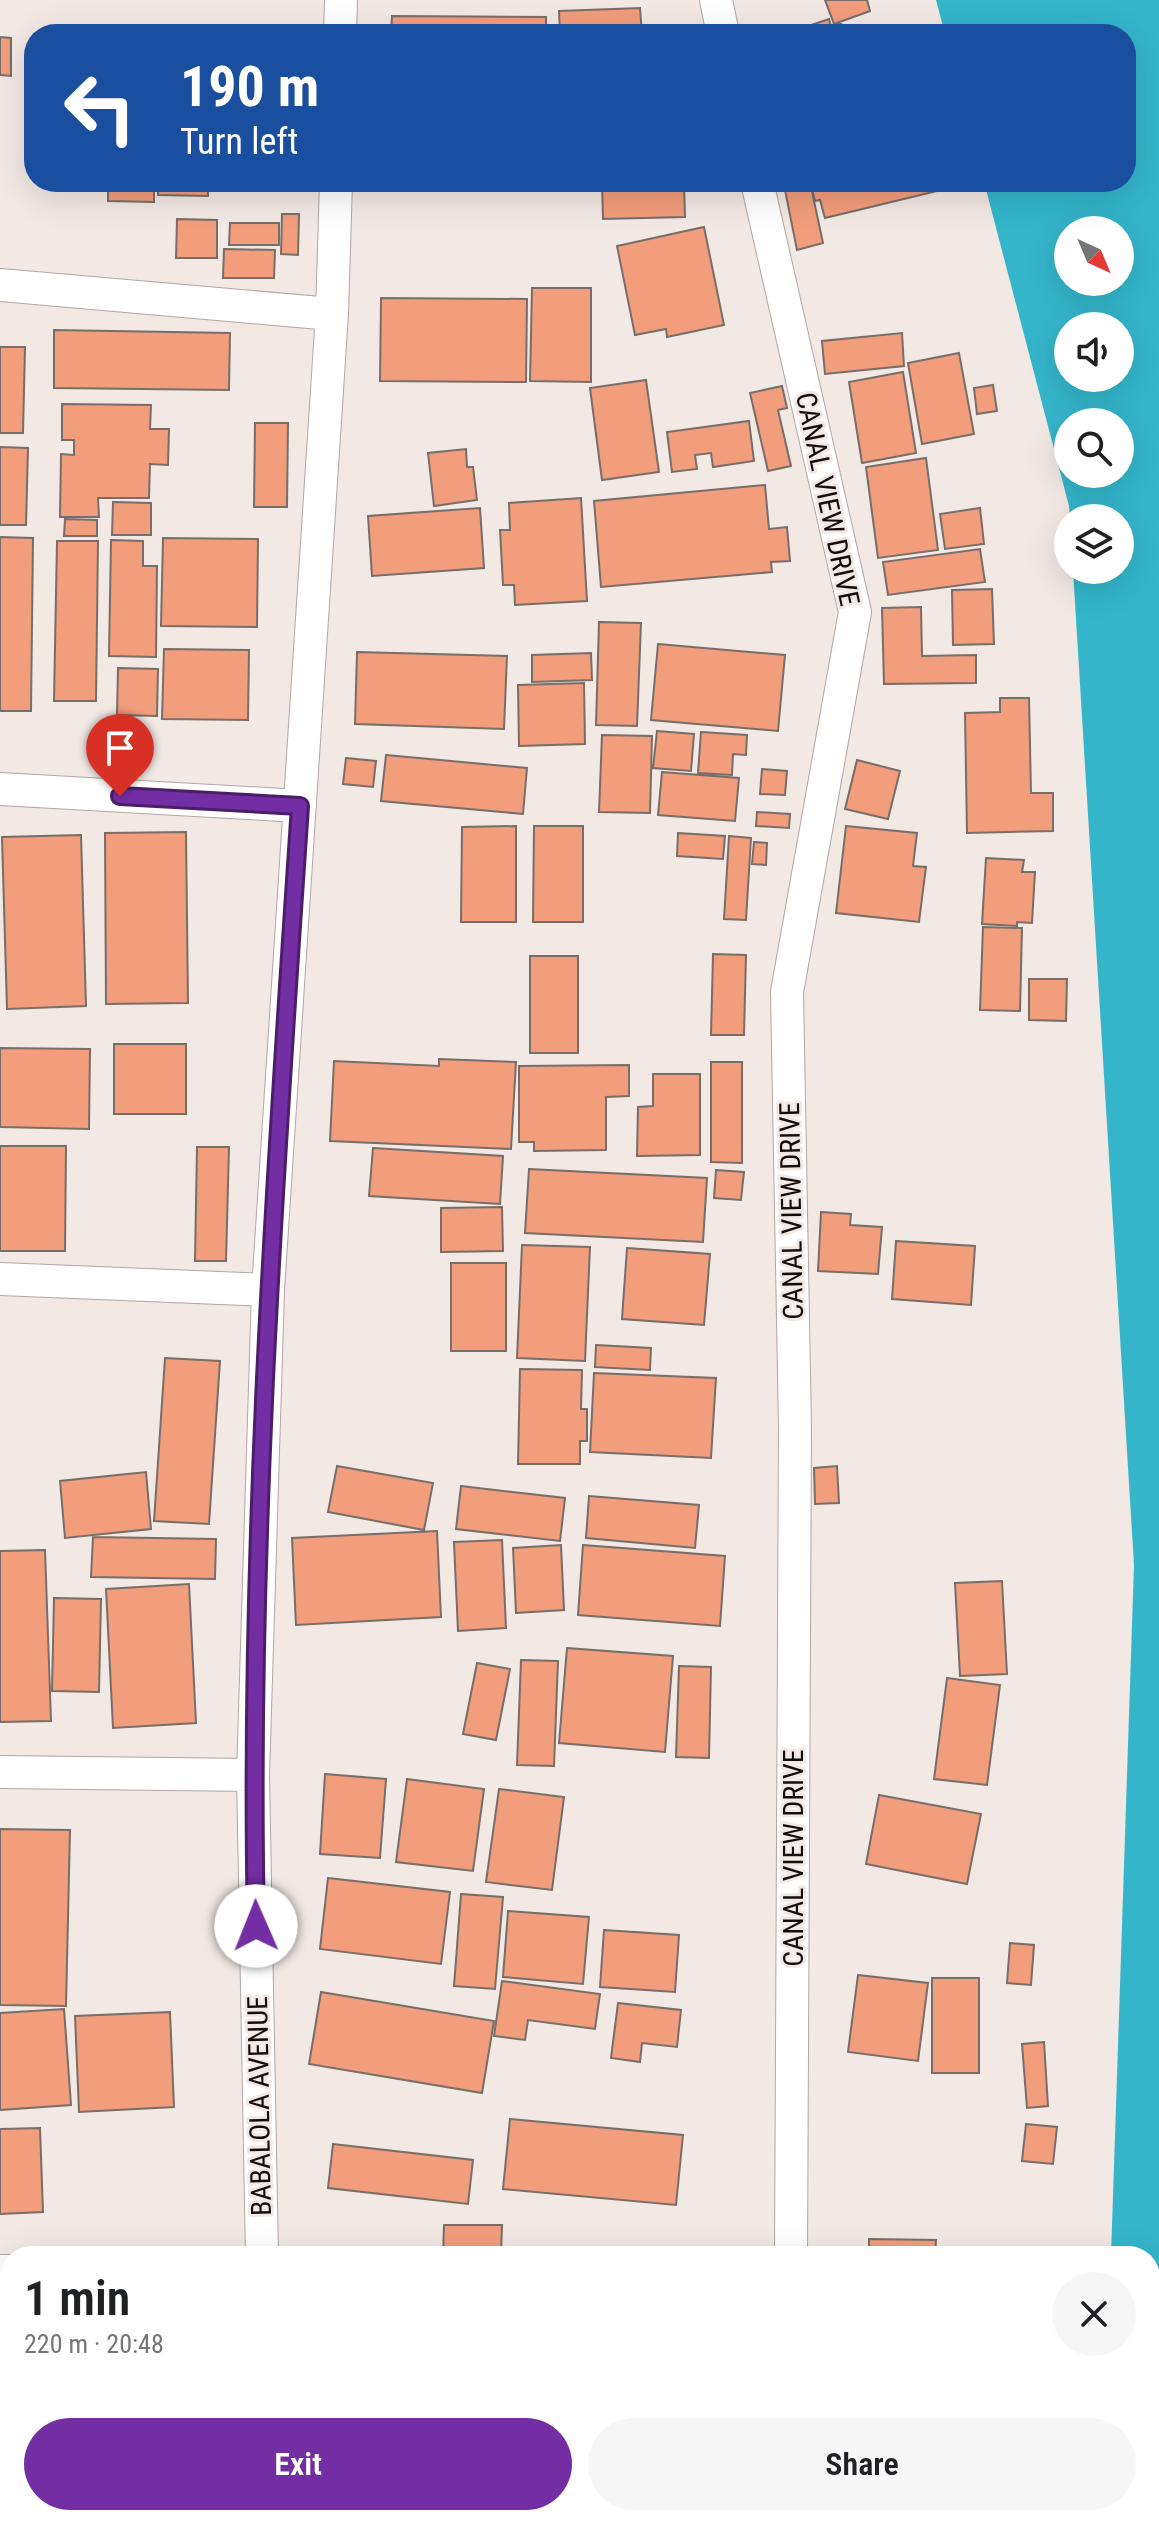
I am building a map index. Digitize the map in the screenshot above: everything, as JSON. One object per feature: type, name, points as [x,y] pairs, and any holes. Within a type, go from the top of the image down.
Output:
[{"type":"street","points":[[340,24],[341,0]]},
{"type":"street","points":[[716,0],[721,24]]},
{"type":"street","name":"BABALOLA AVENUE","points":[[262,2246],[253,1775],[268,1290],[332,314],[336,192]]},
{"type":"street","name":"CANAL VIEW DRIVE","points":[[759,192],[855,612],[787,992],[795,1428],[791,2246]]},
{"type":"street","points":[[0,285],[332,314]]},
{"type":"street","points":[[0,789],[300,806]]},
{"type":"street","points":[[0,1279],[268,1290]]},
{"type":"street","points":[[0,1772],[253,1775]]},
{"type":"water","points":[[936,0],[1159,0],[1159,2246],[1111,2246],[1134,1565],[1074,584],[1134,584],[1134,504],[1068,504],[1064,488],[1134,488],[1134,408],[1054,408],[1054,449],[987,192],[1136,192],[1136,24],[942,24]]},
{"type":"building","points":[[825,0],[867,0],[870,11],[834,24]]},
{"type":"building","points":[[640,8],[641,24],[560,24],[559,11]]},
{"type":"building","points":[[392,16],[546,17],[546,24],[392,24]]},
{"type":"building","points":[[829,19],[830,24],[814,24]]},
{"type":"building","points":[[0,37],[11,38],[11,76],[0,75]]},
{"type":"building","points":[[108,192],[154,192],[154,202],[108,201]]},
{"type":"building","points":[[158,192],[208,192],[208,196],[158,195]]},
{"type":"building","points":[[602,192],[684,192],[685,217],[603,219]]},
{"type":"building","points":[[785,192],[812,192],[823,243],[797,250]]},
{"type":"building","points":[[813,192],[933,192],[825,218],[820,200],[815,201]]},
{"type":"building","points":[[282,214],[299,214],[298,255],[281,254]]},
{"type":"building","points":[[177,219],[217,220],[217,258],[176,258]]},
{"type":"building","points":[[230,223],[279,223],[279,245],[229,245]]},
{"type":"building","points":[[704,227],[724,325],[667,337],[666,329],[635,335],[617,246]]},
{"type":"building","points":[[224,249],[275,250],[274,278],[223,278]]},
{"type":"building","points":[[532,288],[591,288],[591,382],[530,381]]},
{"type":"building","points":[[381,298],[527,299],[526,382],[380,381]]},
{"type":"building","points":[[54,330],[230,333],[229,390],[54,388]]},
{"type":"building","points":[[902,333],[904,366],[825,374],[822,341]]},
{"type":"building","points":[[0,347],[25,347],[23,433],[0,433]]},
{"type":"building","points":[[959,353],[974,434],[922,444],[908,363]]},
{"type":"building","points":[[903,372],[916,453],[862,463],[849,382]]},
{"type":"building","points":[[646,380],[659,472],[602,480],[590,388]]},
{"type":"building","points":[[993,385],[997,411],[977,414],[974,388]]},
{"type":"building","points":[[782,386],[787,408],[778,410],[791,466],[768,471],[750,393]]},
{"type":"building","points":[[62,404],[151,405],[150,429],[169,429],[168,465],[150,464],[149,498],[98,498],[99,517],[60,517],[61,454],[74,455],[74,440],[62,440]]},
{"type":"building","points":[[749,421],[754,461],[713,467],[711,453],[695,455],[697,469],[672,472],[667,432]]},
{"type":"building","points":[[255,423],[288,423],[287,507],[254,507]]},
{"type":"building","points":[[0,447],[28,448],[26,525],[0,525]]},
{"type":"building","points":[[466,449],[467,467],[473,467],[477,500],[434,506],[428,453]]},
{"type":"building","points":[[926,458],[938,550],[878,558],[866,467]]},
{"type":"building","points":[[765,485],[769,529],[787,527],[790,561],[771,562],[772,572],[601,587],[594,501]]},
{"type":"building","points":[[581,498],[587,601],[515,605],[514,585],[503,585],[500,530],[510,530],[509,503]]},
{"type":"building","points":[[113,502],[151,503],[151,535],[112,535]]},
{"type":"building","points":[[480,508],[484,568],[372,576],[368,516]]},
{"type":"building","points":[[980,508],[984,544],[945,549],[940,514]]},
{"type":"building","points":[[65,519],[97,520],[97,536],[64,536]]},
{"type":"building","points":[[0,537],[33,538],[31,711],[0,711]]},
{"type":"building","points":[[163,538],[258,539],[257,627],[161,626]]},
{"type":"building","points":[[111,540],[143,541],[143,566],[157,566],[156,657],[109,656]]},
{"type":"building","points":[[57,541],[98,541],[96,701],[54,701]]},
{"type":"building","points":[[980,549],[985,582],[888,595],[883,562]]},
{"type":"building","points":[[992,589],[994,644],[953,645],[952,590]]},
{"type":"building","points":[[921,607],[922,656],[976,655],[976,683],[884,684],[882,608]]},
{"type":"building","points":[[599,622],[641,623],[637,726],[596,725]]},
{"type":"building","points":[[658,644],[785,655],[778,731],[651,720]]},
{"type":"building","points":[[164,649],[249,650],[248,720],[162,719]]},
{"type":"building","points":[[357,652],[507,656],[504,729],[355,724]]},
{"type":"building","points":[[591,653],[592,680],[532,682],[532,655]]},
{"type":"building","points":[[118,668],[158,669],[157,716],[117,715]]},
{"type":"building","points":[[584,683],[585,744],[519,746],[518,685]]},
{"type":"building","points":[[1000,698],[1029,698],[1031,793],[1053,793],[1053,831],[967,833],[965,713],[1000,712]]},
{"type":"building","points":[[657,731],[694,734],[691,771],[653,768]]},
{"type":"building","points":[[701,732],[747,735],[746,755],[733,754],[732,775],[698,773]]},
{"type":"building","points":[[602,735],[652,736],[650,813],[599,812]]},
{"type":"building","points":[[386,755],[527,768],[523,814],[381,801]]},
{"type":"building","points":[[346,758],[376,761],[373,787],[343,784]]},
{"type":"building","points":[[857,760],[900,771],[888,819],[845,809]]},
{"type":"building","points":[[762,769],[787,771],[785,795],[760,794]]},
{"type":"building","points":[[662,772],[739,778],[735,821],[658,815]]},
{"type":"building","points":[[757,812],[790,814],[789,828],[756,826]]},
{"type":"building","points":[[516,826],[516,922],[461,922],[462,827]]},
{"type":"building","points":[[534,826],[583,826],[583,922],[533,922]]},
{"type":"building","points":[[846,826],[917,833],[913,866],[926,867],[919,922],[836,913]]},
{"type":"building","points":[[186,832],[188,1003],[106,1004],[105,833]]},
{"type":"building","points":[[678,833],[725,836],[723,859],[677,856]]},
{"type":"building","points":[[81,835],[86,1006],[7,1009],[2,837]]},
{"type":"building","points":[[729,836],[751,838],[746,920],[724,919]]},
{"type":"building","points":[[754,842],[767,843],[766,865],[752,864]]},
{"type":"building","points":[[986,858],[1024,860],[1022,872],[1035,872],[1032,923],[1017,922],[1017,926],[982,924]]},
{"type":"building","points":[[983,927],[1022,928],[1020,1011],[980,1010]]},
{"type":"building","points":[[713,954],[746,955],[744,1035],[711,1035]]},
{"type":"building","points":[[530,956],[578,956],[578,1053],[530,1053]]},
{"type":"building","points":[[1029,979],[1067,979],[1066,1021],[1029,1020]]},
{"type":"building","points":[[114,1044],[186,1044],[186,1114],[114,1114]]},
{"type":"building","points":[[0,1048],[90,1049],[89,1129],[0,1127]]},
{"type":"building","points":[[439,1059],[516,1062],[511,1149],[330,1141],[334,1061],[439,1066]]},
{"type":"building","points":[[711,1062],[742,1062],[742,1163],[711,1162]]},
{"type":"building","points":[[629,1065],[629,1096],[606,1097],[606,1150],[534,1151],[534,1142],[519,1142],[519,1066]]},
{"type":"building","points":[[653,1074],[700,1074],[700,1155],[637,1156],[638,1107],[653,1106]]},
{"type":"building","points":[[0,1146],[66,1146],[65,1251],[0,1251]]},
{"type":"building","points":[[197,1147],[229,1147],[226,1261],[195,1261]]},
{"type":"building","points":[[373,1148],[503,1156],[500,1204],[369,1196]]},
{"type":"building","points":[[529,1169],[707,1178],[703,1242],[525,1233]]},
{"type":"building","points":[[716,1170],[744,1172],[741,1200],[714,1198]]},
{"type":"building","points":[[502,1207],[503,1251],[441,1252],[441,1208]]},
{"type":"building","points":[[821,1212],[851,1214],[850,1225],[882,1227],[878,1274],[818,1271]]},
{"type":"building","points":[[896,1241],[975,1246],[971,1305],[892,1299]]},
{"type":"building","points":[[522,1245],[590,1247],[585,1361],[517,1358]]},
{"type":"building","points":[[627,1248],[710,1254],[704,1325],[622,1319]]},
{"type":"building","points":[[451,1263],[506,1263],[506,1351],[451,1351]]},
{"type":"building","points":[[596,1345],[651,1348],[650,1370],[595,1367]]},
{"type":"building","points":[[165,1358],[220,1361],[209,1524],[154,1521]]},
{"type":"building","points":[[520,1369],[582,1370],[581,1409],[587,1409],[587,1441],[580,1441],[580,1464],[518,1464]]},
{"type":"building","points":[[594,1373],[716,1378],[711,1458],[590,1452]]},
{"type":"building","points":[[337,1466],[433,1483],[424,1530],[328,1512]]},
{"type":"building","points":[[837,1466],[839,1503],[815,1504],[814,1468]]},
{"type":"building","points":[[146,1472],[151,1529],[65,1538],[60,1481]]},
{"type":"building","points":[[461,1486],[565,1498],[560,1541],[456,1529]]},
{"type":"building","points":[[589,1496],[699,1505],[695,1548],[586,1538]]},
{"type":"building","points":[[437,1531],[441,1617],[296,1625],[292,1538]]},
{"type":"building","points":[[93,1537],[216,1539],[215,1579],[91,1577]]},
{"type":"building","points":[[502,1540],[506,1628],[458,1631],[454,1542]]},
{"type":"building","points":[[561,1545],[564,1610],[516,1613],[513,1548]]},
{"type":"building","points":[[583,1545],[725,1556],[720,1626],[578,1615]]},
{"type":"building","points":[[45,1550],[51,1721],[0,1722],[0,1551]]},
{"type":"building","points":[[1002,1581],[1007,1674],[960,1676],[955,1583]]},
{"type":"building","points":[[189,1584],[196,1723],[113,1728],[106,1589]]},
{"type":"building","points":[[54,1598],[101,1599],[99,1692],[52,1691]]},
{"type":"building","points":[[567,1648],[673,1656],[665,1752],[559,1743]]},
{"type":"building","points":[[521,1660],[558,1661],[554,1766],[517,1765]]},
{"type":"building","points":[[477,1663],[510,1669],[496,1740],[463,1734]]},
{"type":"building","points":[[679,1666],[711,1667],[709,1758],[676,1757]]},
{"type":"building","points":[[947,1678],[1000,1685],[987,1785],[934,1779]]},
{"type":"building","points":[[325,1774],[386,1779],[380,1858],[320,1854]]},
{"type":"building","points":[[407,1779],[484,1789],[473,1871],[396,1862]]},
{"type":"building","points":[[499,1789],[564,1797],[552,1890],[486,1882]]},
{"type":"building","points":[[879,1795],[981,1814],[967,1884],[866,1864]]},
{"type":"building","points":[[0,1829],[70,1830],[66,2006],[0,2005]]},
{"type":"building","points":[[328,1878],[450,1892],[441,1964],[320,1949]]},
{"type":"building","points":[[461,1894],[503,1897],[495,1989],[454,1986]]},
{"type":"building","points":[[508,1911],[589,1917],[583,1984],[503,1977]]},
{"type":"building","points":[[604,1930],[679,1935],[675,1992],[600,1987]]},
{"type":"building","points":[[1010,1943],[1034,1945],[1031,1985],[1007,1983]]},
{"type":"building","points":[[858,1975],[928,1983],[918,2061],[848,2052]]},
{"type":"building","points":[[932,1978],[979,1978],[979,2073],[932,2073]]},
{"type":"building","points":[[502,1981],[600,1994],[595,2029],[528,2020],[525,2040],[494,2036]]},
{"type":"building","points":[[321,1992],[494,2021],[482,2093],[309,2064]]},
{"type":"building","points":[[618,2003],[681,2010],[677,2047],[642,2043],[640,2062],[611,2058]]},
{"type":"building","points":[[64,2009],[71,2105],[0,2110],[0,2013]]},
{"type":"building","points":[[170,2012],[174,2107],[79,2112],[75,2016]]},
{"type":"building","points":[[1044,2042],[1048,2106],[1027,2108],[1022,2044]]},
{"type":"building","points":[[510,2119],[683,2135],[676,2205],[503,2189]]},
{"type":"building","points":[[1026,2124],[1057,2127],[1053,2164],[1022,2161]]},
{"type":"building","points":[[40,2128],[43,2212],[0,2214],[0,2129]]},
{"type":"building","points":[[333,2144],[473,2160],[468,2204],[328,2188]]},
{"type":"building","points":[[444,2225],[502,2225],[501,2246],[443,2246]]},
{"type":"building","points":[[869,2239],[936,2240],[936,2246],[869,2246]]},
{"type":"route","points":[[120,796],[300,806],[268,1290],[253,1775],[256,1926]]}]
